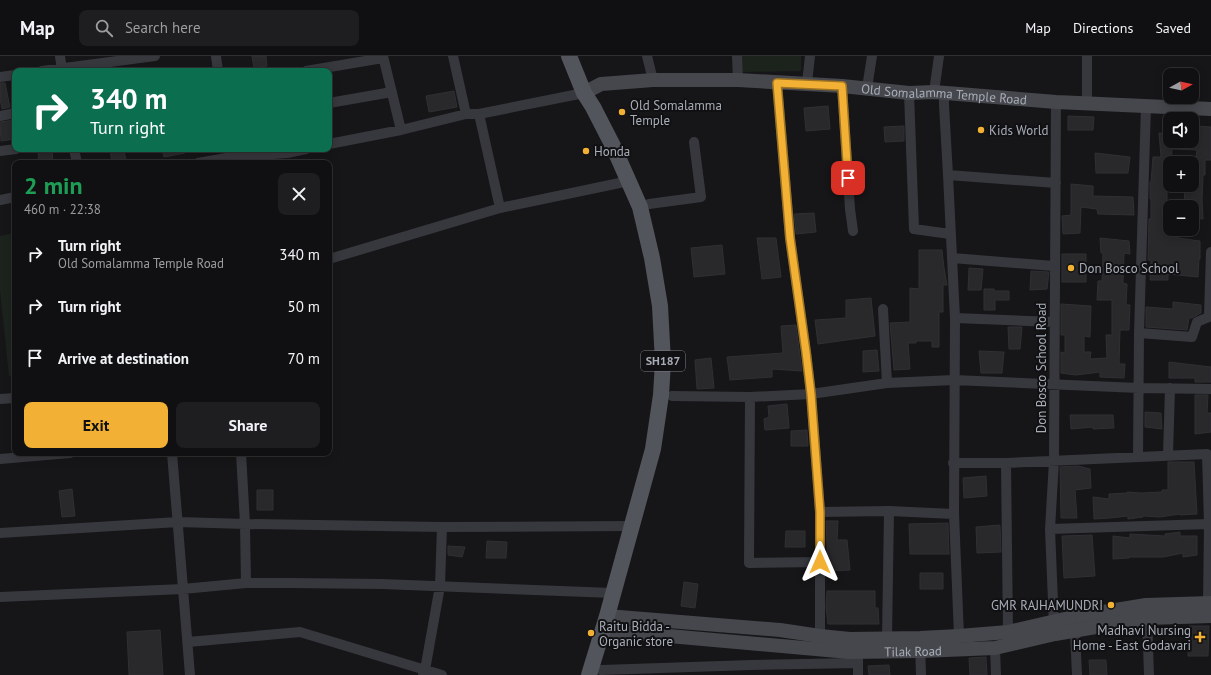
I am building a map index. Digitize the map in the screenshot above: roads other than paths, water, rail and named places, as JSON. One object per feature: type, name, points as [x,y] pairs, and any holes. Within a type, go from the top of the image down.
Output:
[{"type":"main road","name":"SH187","points":[[569,56],[622,142],[650,204],[662,256],[670,305],[674,362],[672,396],[663,451],[610,624],[597,673]]},
{"type":"main road","name":"SH187","points":[[580,56],[593,107],[610,140],[640,207],[652,258],[660,306],[663,362],[661,395],[653,449],[613,593],[610,624]]},
{"type":"street","points":[[60,56],[62,68]]},
{"type":"street","points":[[75,68],[155,56]]},
{"type":"street","points":[[216,56],[218,68]]},
{"type":"street","points":[[453,56],[466,114]]},
{"type":"street","points":[[647,56],[653,80]]},
{"type":"street","points":[[736,56],[738,80]]},
{"type":"street","points":[[807,83],[810,56]]},
{"type":"street","points":[[867,88],[872,56]]},
{"type":"street","points":[[939,56],[939,92],[944,105],[955,318],[953,463],[959,636]]},
{"type":"street","points":[[1087,56],[1087,102]]},
{"type":"street","points":[[322,68],[383,57],[401,130]]},
{"type":"street","points":[[0,77],[12,75]]},
{"type":"street","name":"Old Somalamma Temple Road","points":[[589,90],[601,84],[653,80],[738,80],[777,83],[807,83],[909,93],[939,92],[1056,102],[1087,102],[1211,109]]},
{"type":"street","points":[[777,83],[790,238],[811,394],[820,512],[820,636]]},
{"type":"street","points":[[842,86],[850,209],[853,231]]},
{"type":"street","points":[[332,143],[401,130],[466,114],[479,114],[589,90]]},
{"type":"street","points":[[332,102],[392,92]]},
{"type":"street","points":[[909,93],[914,229],[950,234]]},
{"type":"street","name":"Don Bosco School Road","points":[[1054,627],[1050,530],[1054,461],[1056,102]]},
{"type":"street","points":[[1138,457],[1139,333],[1146,106]]},
{"type":"street","points":[[0,116],[12,114]]},
{"type":"street","points":[[479,114],[500,208]]},
{"type":"street","points":[[650,204],[701,197],[694,142]]},
{"type":"street","points":[[0,151],[12,150]]},
{"type":"street","points":[[208,160],[231,153],[287,158],[300,152]]},
{"type":"street","points":[[948,175],[1056,184]]},
{"type":"street","points":[[332,258],[500,208],[629,181]]},
{"type":"street","points":[[0,200],[12,198]]},
{"type":"street","points":[[1139,333],[1192,337],[1197,322],[1210,316],[1211,252]]},
{"type":"street","points":[[952,258],[1054,266]]},
{"type":"street","points":[[883,309],[887,383]]},
{"type":"street","points":[[955,318],[1054,322]]},
{"type":"street","points":[[672,396],[750,397],[811,394],[887,383],[954,380],[1139,388],[1211,389]]},
{"type":"street","points":[[1168,455],[1170,388]]},
{"type":"street","points":[[750,397],[749,563],[820,562]]},
{"type":"street","points":[[0,399],[12,398]]},
{"type":"street","points":[[953,463],[1006,463],[1207,454],[1210,607]]},
{"type":"street","points":[[0,459],[35,456]]},
{"type":"street","points":[[172,456],[190,675]]},
{"type":"street","points":[[241,456],[245,524],[246,583]]},
{"type":"street","points":[[1006,463],[1008,632]]},
{"type":"street","points":[[820,512],[889,511],[954,514]]},
{"type":"street","points":[[887,638],[889,511]]},
{"type":"street","points":[[0,533],[178,522],[442,526],[632,526]]},
{"type":"street","points":[[1050,530],[1209,524]]},
{"type":"street","points":[[424,672],[440,586],[442,526]]},
{"type":"street","points":[[0,597],[184,589],[246,583],[382,584],[613,593]]},
{"type":"street","name":"Tilak Road","points":[[610,624],[780,630],[850,639],[887,638],[920,644],[995,648],[1054,627],[1146,605],[1210,607]]},
{"type":"street","name":"Tilak Road","points":[[610,624],[849,652],[858,657],[959,636],[1054,627],[1075,632],[1210,607]]},
{"type":"street","points":[[1147,618],[1148,675]]},
{"type":"street","points":[[188,642],[300,632],[424,672],[442,675]]},
{"type":"street","points":[[1075,632],[1077,675]]},
{"type":"street","points":[[920,644],[922,675]]},
{"type":"street","points":[[995,648],[996,675]]},
{"type":"street","points":[[597,673],[751,665],[858,657],[858,675]]},
{"type":"place","name":"Old Somalamma Temple","points":[[622,112]]},
{"type":"place","name":"Kids World","points":[[981,130]]},
{"type":"place","name":"Honda","points":[[586,151]]},
{"type":"place","name":"Don Bosco School","points":[[1071,268]]},
{"type":"place","name":"GMR RAJHAMUNDRI","points":[[1111,605]]},
{"type":"place","name":"Raitu Bidda - Organic store","points":[[591,633]]},
{"type":"place","name":"Madhavi Nursing Home - East Godavari","points":[[1200,637]]}]
